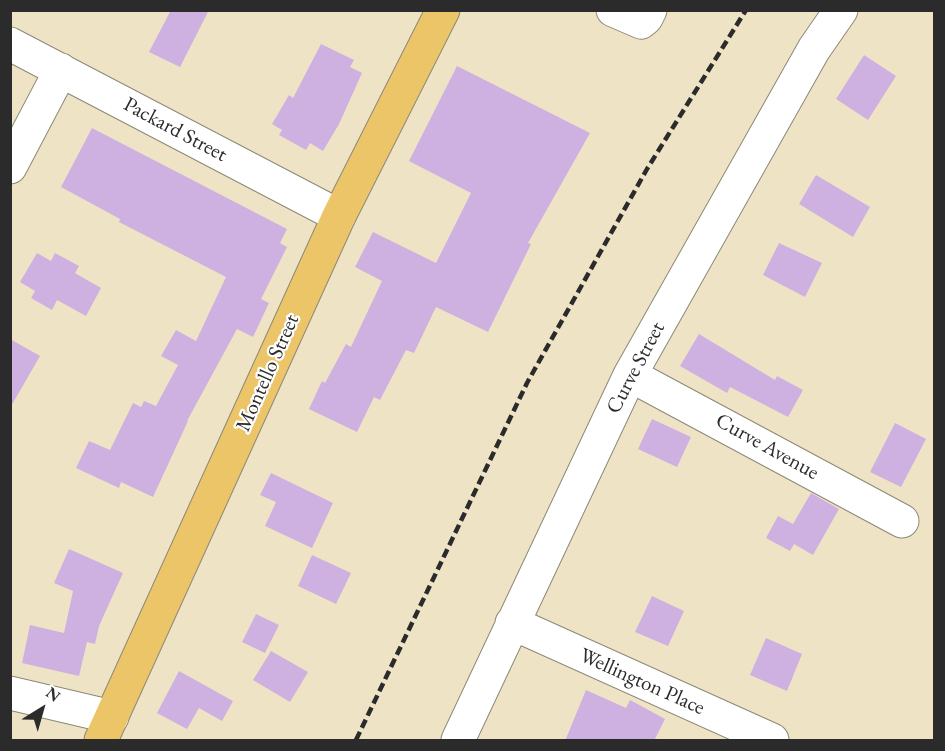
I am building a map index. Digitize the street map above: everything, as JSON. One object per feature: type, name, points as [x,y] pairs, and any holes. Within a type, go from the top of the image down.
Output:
[{"type":"main road","name":"Montello Street","points":[[107,729],[339,216],[443,10]]},
{"type":"street","points":[[613,10],[640,22],[646,18],[650,10]]},
{"type":"street","name":"Curve Street","points":[[458,741],[630,375],[814,49],[841,10]]},
{"type":"street","name":"Packard Street","points":[[10,44],[339,216]]},
{"type":"street","points":[[10,167],[61,70]]},
{"type":"street","name":"Curve Avenue","points":[[630,375],[902,521]]},
{"type":"street","name":"Wellington Place","points":[[512,623],[772,741]]},
{"type":"street","points":[[10,693],[107,729]]},
{"type":"building","points":[[171,10],[209,10],[180,67],[149,52]]},
{"type":"building","points":[[321,44],[354,60],[350,67],[362,73],[339,124],[323,151],[310,143],[306,150],[279,135],[282,130],[272,124],[289,95],[293,98]]},
{"type":"building","points":[[864,55],[896,76],[868,120],[836,99]]},
{"type":"building","points":[[457,66],[590,133],[528,243],[531,244],[488,332],[436,307],[414,353],[406,350],[380,400],[374,397],[357,432],[309,409],[322,381],[325,383],[346,344],[351,347],[382,281],[355,267],[373,232],[436,263],[471,193],[409,161]]},
{"type":"building","points":[[92,128],[287,229],[280,243],[287,247],[261,299],[269,303],[253,337],[237,329],[187,421],[153,497],[121,482],[119,488],[76,468],[89,441],[110,450],[133,403],[141,407],[144,401],[156,406],[178,365],[161,356],[176,330],[196,341],[226,277],[119,222],[120,219],[61,187]]},
{"type":"building","points":[[816,175],[870,207],[853,237],[799,204]]},
{"type":"building","points":[[779,243],[822,263],[805,297],[763,275]]},
{"type":"building","points":[[37,253],[51,261],[55,253],[79,266],[75,273],[101,288],[86,316],[57,300],[52,310],[31,298],[35,291],[20,282]]},
{"type":"building","points":[[699,334],[775,380],[777,376],[803,390],[788,417],[730,387],[727,393],[680,366]]},
{"type":"building","points":[[10,339],[40,356],[10,408]]},
{"type":"building","points":[[652,419],[691,437],[677,467],[638,449]]},
{"type":"building","points":[[895,423],[926,439],[901,487],[870,472]]},
{"type":"building","points":[[271,473],[333,503],[312,548],[265,526],[276,502],[260,495]]},
{"type":"building","points":[[811,493],[839,509],[813,555],[794,544],[790,551],[766,538],[778,516],[793,524]]},
{"type":"building","points":[[69,549],[123,573],[99,626],[95,644],[87,642],[79,676],[22,663],[30,625],[64,633],[73,591],[54,583]]},
{"type":"building","points":[[312,555],[351,573],[336,604],[298,586]]},
{"type":"building","points":[[652,596],[684,611],[668,646],[635,632]]},
{"type":"building","points":[[256,614],[279,625],[265,653],[242,642]]},
{"type":"building","points":[[766,638],[802,654],[787,691],[750,675]]},
{"type":"building","points":[[271,651],[308,672],[290,702],[253,680]]},
{"type":"building","points":[[179,671],[233,701],[222,721],[199,708],[187,729],[157,713]]},
{"type":"building","points":[[586,690],[626,708],[630,700],[665,719],[654,741],[565,741]]},
{"type":"railway","points":[[356,740],[527,383],[647,169],[746,10]]}]
